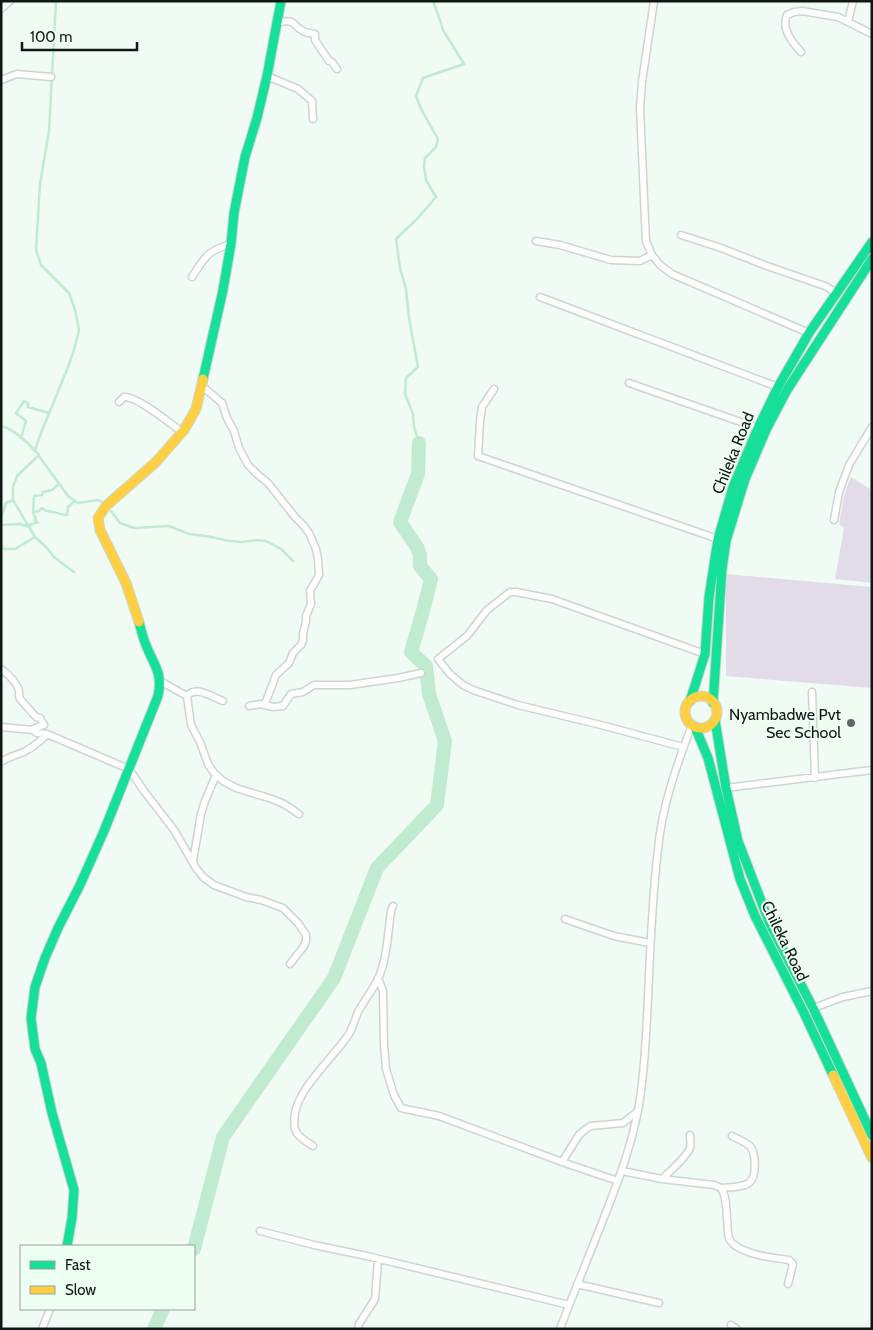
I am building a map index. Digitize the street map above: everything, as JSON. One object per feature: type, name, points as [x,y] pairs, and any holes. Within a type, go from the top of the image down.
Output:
[{"type":"main road","points":[[67,1245],[74,1190],[52,1113],[43,1068],[35,1049],[31,1018],[32,1002],[45,958],[104,831],[158,696],[160,681],[130,593],[101,532],[98,518],[114,498],[162,456],[193,417],[202,386],[223,290],[245,157],[267,76],[280,1]]},
{"type":"main road","name":"Chileka Road","points":[[872,242],[809,333],[778,387],[733,487],[718,540],[709,597],[705,654],[690,701],[685,709],[686,718],[694,726],[708,758],[740,880],[755,916],[804,1013],[872,1158]]},
{"type":"main road","name":"Chileka Road","points":[[872,259],[787,390],[766,430],[745,479],[726,541],[722,569],[713,703],[716,711],[715,720],[726,788],[738,841],[770,924],[813,1008],[872,1135]]},
{"type":"main road","points":[[690,701],[697,697],[702,697],[713,703]]},
{"type":"main road","points":[[694,726],[700,728],[708,726],[715,720]]},
{"type":"street","points":[[1,9],[10,1]]},
{"type":"street","points":[[654,1],[640,108],[644,220],[646,241],[652,255],[660,266],[672,274],[809,333]]},
{"type":"street","points":[[848,22],[853,1]]},
{"type":"street","points":[[801,52],[792,42],[786,29],[785,20],[787,15],[794,12],[838,17],[872,34]]},
{"type":"street","points":[[277,18],[281,22],[288,21],[296,24],[301,30],[315,34],[315,40],[329,61],[337,69]]},
{"type":"street","points":[[1,80],[17,74],[51,77]]},
{"type":"street","points":[[267,76],[298,89],[312,100],[313,118]]},
{"type":"street","points":[[681,235],[825,286],[838,293]]},
{"type":"street","points":[[536,241],[560,245],[611,260],[640,261],[652,255]]},
{"type":"street","points":[[192,277],[209,252],[231,244]]},
{"type":"street","points":[[540,297],[778,387]]},
{"type":"street","points":[[629,383],[758,428]]},
{"type":"street","points":[[202,386],[222,403],[239,448],[248,465],[268,483],[303,525],[312,541],[318,559],[319,575],[310,591],[312,604],[306,616],[303,640],[293,653],[289,663],[276,675],[265,704]]},
{"type":"street","points":[[494,388],[482,407],[478,456],[718,540]]},
{"type":"street","points":[[119,402],[128,396],[182,432]]},
{"type":"street","points":[[834,520],[839,492],[849,465],[872,426]]},
{"type":"street","points":[[683,747],[516,705],[473,690],[456,680],[438,659],[467,636],[487,610],[510,592],[552,599],[705,654]]},
{"type":"street","points":[[1,668],[16,683],[20,699],[36,717],[40,718],[44,725],[33,730]]},
{"type":"street","points":[[249,706],[265,704],[273,707],[284,706],[291,694],[304,692],[314,685],[350,685],[421,673]]},
{"type":"street","points":[[160,681],[187,696]]},
{"type":"street","points":[[187,696],[193,691],[201,692],[223,701]]},
{"type":"street","points":[[812,692],[815,778]]},
{"type":"street","points":[[187,696],[191,725],[208,764],[216,775],[236,788],[272,799],[299,814]]},
{"type":"street","points":[[560,1329],[622,1171],[638,1111],[643,1076],[650,943],[660,835],[683,747],[694,726]]},
{"type":"street","points":[[1,727],[33,730],[47,734],[129,768],[174,830],[203,877],[214,885],[246,898],[260,900],[283,908],[298,923],[306,935],[306,941],[290,964]]},
{"type":"street","points":[[1,762],[33,747],[47,734]]},
{"type":"street","points":[[726,788],[872,770]]},
{"type":"street","points":[[193,861],[201,814],[216,775]]},
{"type":"street","points":[[313,1146],[299,1137],[294,1128],[298,1102],[320,1069],[339,1048],[350,1032],[357,1014],[378,978],[393,906]]},
{"type":"street","points":[[565,919],[614,936],[650,943]]},
{"type":"street","points":[[378,978],[383,991],[386,1069],[394,1095],[401,1108],[439,1116],[618,1181]]},
{"type":"street","points":[[804,1013],[843,998],[872,991]]},
{"type":"street","points":[[562,1162],[579,1135],[586,1129],[591,1126],[622,1123],[638,1111]]},
{"type":"street","points":[[662,1179],[687,1152],[690,1146],[690,1135]]},
{"type":"street","points":[[622,1171],[662,1179],[714,1185],[721,1188],[744,1185],[750,1182],[753,1177],[755,1165],[752,1148],[732,1136]]},
{"type":"street","points":[[721,1188],[725,1195],[728,1237],[738,1248],[770,1258],[789,1260],[793,1264],[788,1284]]},
{"type":"street","points":[[260,1230],[306,1243],[569,1305]]},
{"type":"street","points":[[358,1329],[359,1324],[375,1299],[378,1260]]},
{"type":"street","points":[[577,1284],[659,1303]]},
{"type":"street","points":[[42,1329],[50,1310]]},
{"type":"shaded area","points":[[851,477],[872,490],[872,583],[835,579],[844,528],[839,524],[844,495]]},
{"type":"shaded area","points":[[726,574],[872,587],[872,688],[726,676]]},
{"type":"waterway","points":[[56,1],[49,131],[40,184],[36,250],[41,265],[69,293],[79,330],[68,367],[35,450],[39,455],[17,476],[13,487],[13,500],[35,537],[54,557],[74,572]]},
{"type":"waterway","points":[[419,443],[414,427],[413,414],[405,394],[406,378],[418,367],[396,239],[436,197],[426,180],[424,166],[425,158],[436,147],[438,139],[416,96],[423,78],[464,64],[443,30],[433,1]]},
{"type":"waterway","points":[[21,438],[26,421],[16,413],[24,401],[28,403],[28,407],[49,413]]},
{"type":"waterway","points":[[1,426],[15,433],[36,452]]},
{"type":"waterway","points":[[195,1245],[223,1137],[334,978],[377,868],[437,805],[445,741],[429,694],[426,666],[411,652],[431,579],[420,566],[420,555],[417,547],[400,522],[418,474],[419,443]]},
{"type":"waterway","points":[[39,456],[68,496],[78,503],[98,500],[104,503]]},
{"type":"waterway","points":[[29,525],[38,522],[34,520],[36,519],[33,512],[34,496],[42,495],[43,492],[52,490],[59,484]]},
{"type":"waterway","points":[[1,518],[6,503],[13,500]]},
{"type":"waterway","points":[[33,512],[39,511],[42,508],[46,511],[67,515],[68,507],[75,501]]},
{"type":"waterway","points":[[111,511],[120,523],[134,528],[169,526],[189,534],[230,541],[266,541],[281,549],[293,561]]},
{"type":"waterway","points":[[1,525],[20,524],[30,527]]},
{"type":"waterway","points":[[1,546],[4,549],[15,549],[35,537]]},
{"type":"waterway","points":[[154,1329],[163,1310]]},
{"type":"traffic: fast","points":[[203,379],[223,290],[234,213],[245,157],[267,76],[281,1]]},
{"type":"traffic: fast","points":[[690,701],[705,654],[709,597],[718,539],[733,487],[778,387],[809,333],[872,242]]},
{"type":"traffic: fast","points":[[713,703],[722,569],[726,541],[745,479],[766,430],[787,390],[872,259]]},
{"type":"traffic: fast","points":[[67,1245],[74,1190],[52,1113],[41,1063],[35,1049],[31,1018],[35,987],[45,958],[104,831],[158,696],[159,675],[139,622]]},
{"type":"traffic: fast","points":[[715,720],[726,788],[738,841],[770,924],[813,1008],[872,1135]]},
{"type":"traffic: fast","points":[[695,727],[708,758],[740,879],[755,916],[833,1075]]},
{"type":"traffic: slow","points":[[139,622],[126,583],[100,530],[98,518],[106,506],[156,462],[184,430],[196,409],[203,379]]},
{"type":"traffic: slow","points":[[701,696],[712,701],[717,712],[712,723],[701,728],[690,723],[685,712],[690,701],[701,696]]},
{"type":"traffic: slow","points":[[833,1075],[872,1158]]},
{"type":"place","name":"Nyambadwe Pvt Sec School","points":[[851,723]]}]
